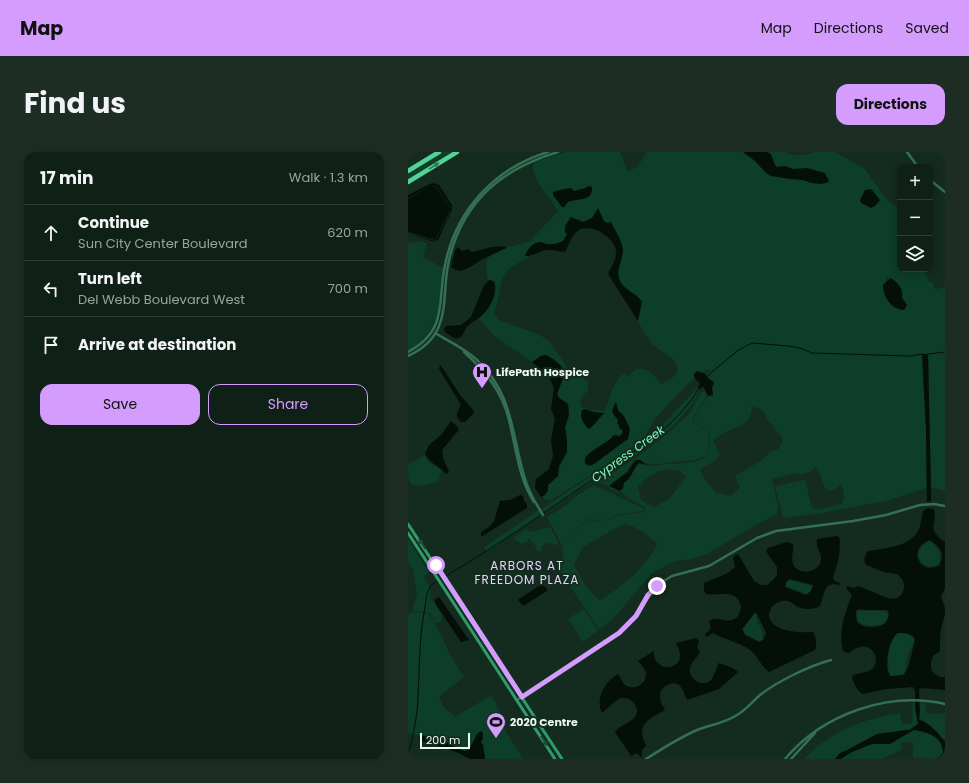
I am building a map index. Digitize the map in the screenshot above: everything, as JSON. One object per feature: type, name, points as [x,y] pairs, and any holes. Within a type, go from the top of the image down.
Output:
[{"type":"highway","points":[[408,171],[439,152]]},
{"type":"highway","points":[[409,182],[457,152]]},
{"type":"main road","points":[[408,524],[562,759]]},
{"type":"main road","points":[[408,533],[555,759]]},
{"type":"street","points":[[408,352],[421,343],[436,324],[440,309],[442,278],[448,250],[459,223],[467,210],[487,187],[504,173],[530,158],[548,152]]},
{"type":"street","points":[[408,356],[422,347],[435,333],[440,324],[444,310],[446,280],[450,256],[454,241],[466,216],[491,187],[508,174],[537,158],[558,152]]},
{"type":"street","points":[[907,152],[916,164]]},
{"type":"street","points":[[933,182],[945,192]]},
{"type":"street","points":[[432,331],[468,352],[483,366],[502,394],[511,418],[524,478],[543,515]]},
{"type":"street","points":[[517,700],[619,633],[636,616],[650,593],[664,581],[678,574],[709,566],[768,533],[783,529],[853,521],[886,515],[920,505],[934,504],[945,506]]},
{"type":"street","points":[[646,759],[679,738],[728,720],[737,715],[760,695],[782,682],[821,663],[831,660]]},
{"type":"street","points":[[785,759],[797,746],[819,730],[840,717],[867,707],[891,702],[914,700],[945,704]]},
{"type":"street","points":[[790,759],[819,730]]},
{"type":"street","points":[[797,746],[800,749]]},
{"type":"street","points":[[791,752],[794,755]]},
{"type":"green space","points":[[443,152],[453,152],[408,180],[408,174]]},
{"type":"green space","points":[[566,152],[620,152],[628,172],[638,166],[647,152],[786,152],[792,155],[804,155],[814,152],[835,152],[864,168],[888,201],[897,207],[897,272],[925,272],[929,282],[932,282],[935,288],[938,289],[945,286],[945,491],[931,487],[928,354],[922,354],[926,430],[926,488],[886,501],[822,513],[783,518],[775,486],[805,480],[812,508],[816,509],[842,503],[844,491],[840,485],[832,491],[825,488],[819,471],[815,467],[809,472],[800,475],[797,473],[772,479],[778,506],[777,514],[709,553],[693,559],[675,561],[652,573],[613,619],[602,628],[598,628],[558,568],[563,556],[563,544],[571,534],[589,520],[602,522],[620,515],[644,512],[646,508],[633,501],[620,491],[639,463],[650,466],[687,463],[700,460],[705,457],[710,444],[710,434],[693,419],[708,396],[711,396],[713,393],[712,381],[709,380],[706,374],[711,369],[701,372],[699,371],[694,374],[694,378],[653,422],[642,442],[550,501],[541,497],[545,495],[548,490],[548,485],[555,478],[566,451],[567,440],[565,426],[569,408],[567,403],[559,398],[557,394],[565,373],[556,361],[546,355],[539,357],[532,362],[493,335],[479,318],[486,311],[492,301],[495,291],[494,281],[488,282],[486,270],[487,258],[506,248],[530,241],[558,211],[538,183],[532,167],[535,162]],"holes":[[[588,228],[602,233],[614,243],[616,247],[616,256],[608,274],[652,344],[673,359],[678,368],[672,378],[661,384],[653,374],[644,370],[636,369],[627,377],[625,374],[621,375],[613,387],[605,411],[582,408],[580,400],[588,390],[588,380],[572,374],[549,341],[540,335],[499,320],[494,312],[501,283],[508,271],[526,258],[540,252],[546,250],[565,252],[573,237],[579,231]],[[887,277],[895,281],[901,297],[898,309],[892,306],[883,285],[886,282]],[[752,407],[759,408],[764,412],[769,422],[781,436],[783,442],[778,449],[771,451],[760,461],[735,476],[740,487],[731,496],[716,493],[704,478],[700,470],[716,460],[720,454],[713,441],[722,434],[744,424],[749,418]],[[668,469],[680,471],[686,477],[669,499],[654,507],[641,500],[638,487],[652,475]],[[626,524],[643,532],[657,544],[647,561],[626,582],[602,600],[599,600],[587,588],[574,565],[583,547]]]},
{"type":"green space","points":[[419,241],[427,243],[423,257],[443,268],[439,305],[434,324],[420,342],[408,351],[408,243]]},
{"type":"green space","points":[[697,388],[700,390],[691,405],[669,430],[641,451],[544,514],[541,509],[643,442],[644,439],[660,428]]},
{"type":"green space","points":[[705,391],[707,396],[692,419],[709,434],[709,448],[704,456],[695,460],[658,464],[650,464],[635,460],[627,471],[609,486],[620,492],[619,493],[599,482],[640,455],[667,434],[690,413],[701,392]]},
{"type":"green space","points":[[424,455],[429,462],[442,470],[438,482],[419,486],[412,484],[409,481],[408,465]]},
{"type":"green space","points":[[594,485],[645,509],[644,511],[620,514],[602,522],[589,519],[577,528],[561,546],[559,539],[547,517]]},
{"type":"green space","points":[[539,510],[542,515],[487,552],[484,547]]},
{"type":"green space","points":[[550,527],[559,547],[555,544],[547,543],[542,547],[542,551],[537,552],[536,547],[529,538],[527,542],[522,544],[513,538],[527,529],[529,532]]},
{"type":"green space","points":[[408,539],[429,572],[424,577],[431,589],[430,600],[434,602],[442,615],[441,622],[435,623],[430,613],[414,611],[412,609],[417,594],[413,569],[408,563]]},
{"type":"green space","points":[[930,541],[937,549],[940,556],[939,563],[936,566],[924,565],[919,558],[920,548]]},
{"type":"green space","points":[[789,580],[812,586],[811,591],[806,594],[786,586]]},
{"type":"green space","points":[[584,609],[598,631],[583,642],[568,619]]},
{"type":"green space","points":[[857,611],[881,611],[888,613],[888,615],[883,624],[867,625],[858,621]]},
{"type":"green space","points":[[412,612],[429,614],[442,636],[448,651],[464,677],[439,697],[443,706],[455,717],[490,696],[494,700],[500,712],[502,725],[523,759],[485,759],[483,745],[481,742],[483,733],[469,750],[464,751],[447,743],[408,733],[408,615]]},
{"type":"green space","points":[[755,613],[763,634],[762,640],[759,641],[745,634],[743,629]]},
{"type":"green space","points":[[898,633],[907,634],[915,639],[908,654],[906,670],[902,675],[891,676],[888,666],[889,653],[892,641]]},
{"type":"green space","points":[[913,702],[925,703],[926,713],[945,714],[945,759],[913,758],[913,742],[901,743],[902,750],[881,759],[804,759],[826,740],[837,733],[848,727],[872,719],[900,713],[902,724],[912,724]]},
{"type":"shaded area","points":[[743,152],[767,152],[771,154],[777,167],[785,166],[793,169],[807,168],[825,173],[829,181],[821,184],[771,176]]},
{"type":"shaded area","points":[[432,183],[439,185],[452,205],[452,210],[438,240],[434,242],[408,233],[435,241],[450,213],[451,208],[436,186],[431,186],[408,198],[408,195]]},
{"type":"shaded area","points":[[431,186],[436,187],[451,209],[435,240],[408,232],[408,199]]},
{"type":"shaded area","points":[[589,186],[592,187],[592,192],[590,195],[584,199],[568,202],[564,207],[562,207],[553,195],[553,192],[559,190],[571,188],[574,191]]},
{"type":"shaded area","points":[[870,189],[880,200],[871,208],[861,203],[860,200],[865,190]]},
{"type":"shaded area","points":[[598,208],[604,221],[607,223],[611,222],[621,243],[623,250],[618,273],[620,281],[622,285],[637,296],[642,302],[638,321],[608,274],[615,260],[616,251],[615,246],[601,232],[588,228],[583,229],[574,235],[565,252],[546,250],[525,256],[533,244],[542,242],[546,244],[555,244],[563,241],[567,234],[565,232],[565,226],[571,217],[583,222],[592,218]]},
{"type":"shaded area","points":[[505,246],[506,248],[467,269],[459,271],[451,267],[455,250],[458,247],[462,251],[468,249],[472,252],[492,247]]},
{"type":"shaded area","points":[[891,278],[901,289],[902,298],[907,305],[904,310],[892,305],[884,294],[883,285]]},
{"type":"shaded area","points":[[489,280],[494,282],[495,291],[490,305],[484,313],[466,328],[460,337],[455,338],[445,332],[444,329],[446,326],[461,325],[471,317],[484,285]]},
{"type":"shaded area","points":[[922,354],[928,354],[931,501],[927,502],[926,430]]},
{"type":"shaded area","points":[[546,355],[557,362],[564,370],[565,373],[557,394],[559,398],[568,404],[569,415],[565,428],[567,452],[559,466],[558,476],[548,485],[548,490],[545,495],[541,497],[535,488],[536,479],[549,469],[553,456],[551,440],[555,419],[551,409],[554,388],[549,377],[532,362],[541,356]]},
{"type":"shaded area","points":[[440,365],[460,395],[473,410],[474,413],[465,422],[461,422],[457,418],[457,412],[461,405],[439,369]]},
{"type":"shaded area","points":[[697,371],[705,374],[714,382],[712,388],[713,395],[708,396],[703,386],[700,389],[698,388],[700,383],[695,378],[694,374]]},
{"type":"shaded area","points":[[616,402],[618,410],[624,416],[630,429],[628,439],[594,464],[587,465],[585,463],[585,458],[588,455],[614,435],[620,436],[623,432],[619,428],[619,425],[617,424],[618,420],[612,411]]},
{"type":"shaded area","points":[[586,409],[593,412],[605,413],[589,429],[585,425],[581,415],[582,410]]},
{"type":"shaded area","points":[[451,421],[459,430],[442,450],[443,458],[449,472],[446,474],[429,460],[425,454],[429,445],[441,435]]},
{"type":"shaded area","points":[[636,460],[640,460],[646,465],[639,463],[620,491],[609,486],[628,472]]},
{"type":"shaded area","points":[[520,495],[523,496],[524,501],[527,504],[527,508],[481,537],[481,532],[489,527],[494,521],[500,501],[510,500]]},
{"type":"shaded area","points":[[927,508],[934,509],[935,533],[945,542],[945,589],[941,598],[945,607],[945,615],[941,629],[940,651],[933,656],[931,667],[932,671],[937,676],[945,677],[945,690],[919,689],[919,719],[932,727],[945,741],[945,759],[937,759],[943,753],[938,739],[924,732],[914,730],[890,744],[872,744],[852,752],[841,759],[835,759],[840,753],[877,734],[909,730],[918,724],[915,708],[915,691],[913,687],[887,689],[862,694],[860,692],[853,681],[852,676],[873,668],[876,657],[871,650],[864,647],[857,648],[849,653],[843,651],[841,636],[845,615],[852,595],[846,588],[847,586],[854,588],[858,586],[890,599],[897,598],[901,595],[904,589],[902,579],[897,574],[884,572],[866,565],[866,554],[868,551],[898,545],[912,538],[917,533],[920,526],[923,511]],"holes":[[[930,540],[941,550],[942,553],[940,565],[933,568],[922,564],[918,560],[917,555],[923,544]],[[859,609],[887,610],[889,613],[884,624],[865,627],[859,624],[856,611]],[[898,633],[905,633],[910,634],[915,639],[909,665],[904,675],[890,676],[888,672],[887,660],[889,647]]]},
{"type":"shaded area","points":[[839,537],[839,557],[833,578],[835,581],[840,583],[840,585],[834,584],[828,586],[820,606],[805,609],[789,601],[782,601],[772,606],[769,612],[769,616],[773,624],[784,630],[813,632],[816,641],[815,650],[769,672],[753,652],[746,647],[713,633],[707,637],[705,634],[711,627],[709,622],[712,619],[733,620],[740,612],[740,603],[734,596],[725,594],[706,594],[704,591],[704,583],[728,573],[735,567],[733,557],[738,554],[754,581],[761,585],[767,585],[777,575],[777,567],[766,550],[768,548],[787,542],[793,544],[793,564],[797,569],[805,572],[813,570],[820,564],[821,555],[817,545],[817,539]],"holes":[[[790,579],[813,585],[811,591],[806,595],[785,587],[786,582]],[[756,612],[766,633],[763,640],[759,642],[745,635],[742,629]]]},
{"type":"shaded area","points":[[542,584],[547,591],[523,606],[518,600]]},
{"type":"shaded area","points":[[439,597],[469,640],[461,642],[435,603],[435,599]]},
{"type":"shaded area","points":[[696,638],[699,641],[697,647],[700,653],[693,662],[690,672],[691,676],[697,682],[704,683],[711,680],[719,663],[733,668],[738,672],[719,689],[687,700],[682,689],[677,684],[670,684],[663,688],[660,694],[660,701],[665,710],[648,720],[643,728],[643,739],[646,746],[642,750],[642,756],[641,757],[637,753],[631,756],[615,732],[635,717],[637,713],[636,706],[627,698],[623,698],[619,699],[602,713],[600,702],[602,691],[609,681],[618,674],[628,687],[635,687],[641,684],[644,681],[646,672],[638,661],[654,651],[655,659],[658,663],[664,667],[672,667],[678,663],[680,656],[676,643]]},
{"type":"shaded area","points":[[481,731],[483,733],[481,742],[483,745],[485,759],[470,759],[456,752],[421,741],[419,739],[421,735],[447,743],[464,751],[469,750],[477,734]]},
{"type":"waterway","name":"Cypress Creek","points":[[706,377],[737,351],[752,343],[788,346],[800,348],[812,353],[910,356],[923,354]]},
{"type":"waterway","name":"Cypress Creek","points":[[928,354],[945,352]]},
{"type":"waterway","name":"Cypress Creek","points":[[446,576],[482,554],[650,441],[677,417],[699,388]]},
{"type":"waterway","name":"Cypress Creek","points":[[408,753],[413,738],[417,711],[421,633],[426,598],[430,588],[437,581]]},
{"type":"place","name":"LifePath Hospice","points":[[482,389]]},
{"type":"place","name":"2020 Centre","points":[[496,739]]},
{"type":"district","name":"ARBORS AT FREEDOM PLAZA","points":[[527,573]]},
{"type":"route","points":[[436,565],[522,697],[619,633],[636,616],[648,595],[657,586]]}]
